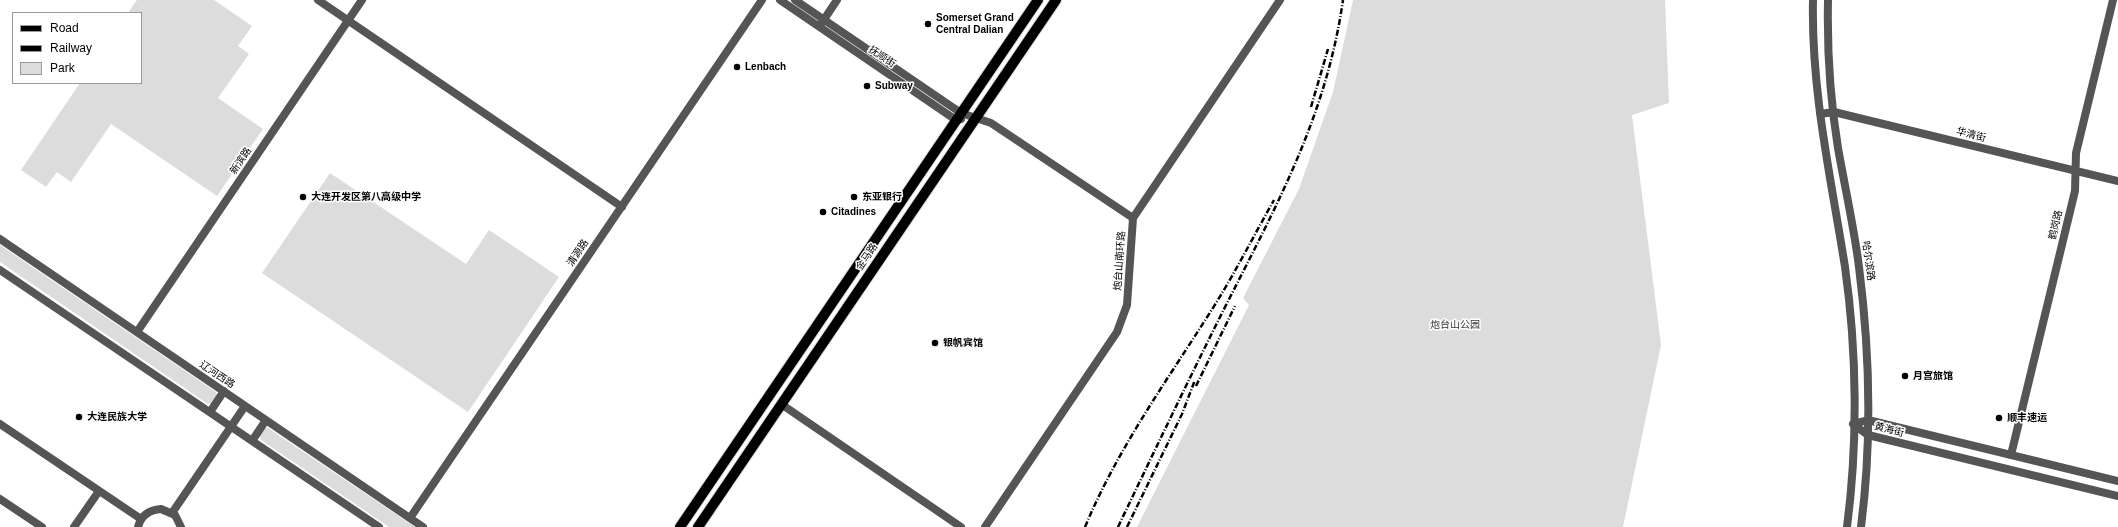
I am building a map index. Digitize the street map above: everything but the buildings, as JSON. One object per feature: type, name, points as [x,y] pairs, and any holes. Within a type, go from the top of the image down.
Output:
[{"type":"main road","name":"金马路","points":[[680,527],[1038,0]]},
{"type":"main road","name":"金马路","points":[[698,527],[1056,0]]},
{"type":"street","points":[[318,0],[622,207]]},
{"type":"street","name":"新滨路","points":[[137,332],[362,0]]},
{"type":"street","name":"清源路","points":[[410,518],[762,0]]},
{"type":"street","name":"抚顺街","points":[[780,0],[822,23],[959,116],[976,118],[991,123],[1133,218]]},
{"type":"street","name":"抚顺街","points":[[795,0],[822,23]]},
{"type":"street","points":[[822,23],[838,0]]},
{"type":"street","name":"炮台山南环路","points":[[985,527],[1117,332],[1127,305],[1133,218],[1280,0]]},
{"type":"street","points":[[1813,0],[1820,114],[1845,268],[1853,356],[1852,469],[1847,527]]},
{"type":"street","name":"哈尔滨路","points":[[1828,0],[1834,112],[1859,266],[1868,356],[1868,435],[1861,527]]},
{"type":"street","name":"鹤岗路","points":[[2012,455],[2074,191],[2076,153],[2113,0]]},
{"type":"street","name":"华清街","points":[[1820,114],[1834,112],[2118,181]]},
{"type":"street","name":"辽河西路","points":[[0,240],[423,527]]},
{"type":"street","points":[[1,272],[379,527]]},
{"type":"street","points":[[210,412],[224,391]]},
{"type":"street","points":[[781,404],[961,527]]},
{"type":"street","points":[[172,513],[245,406]]},
{"type":"street","points":[[252,441],[266,420]]},
{"type":"street","name":"黄海街","points":[[1853,424],[1868,420],[2118,481]]},
{"type":"street","points":[[0,424],[141,519]]},
{"type":"street","name":"黄海街","points":[[1853,424],[1868,435],[2118,496]]},
{"type":"street","points":[[74,527],[99,491]]},
{"type":"street","points":[[0,499],[42,527]]},
{"type":"street","points":[[138,527],[141,519],[153,510],[161,509],[172,513],[180,521],[181,527]]},
{"type":"green space","points":[[137,0],[214,0],[252,26],[238,46],[249,54],[218,98],[263,129],[217,196],[111,124],[71,182],[57,172],[46,187],[21,170],[79,84],[142,84],[142,12],[129,12]]},
{"type":"green space","name":"炮台山公园","points":[[1353,0],[1665,0],[1669,103],[1632,115],[1661,345],[1623,527],[1137,527],[1249,305],[1243,298],[1299,189],[1333,92]]},
{"type":"green space","points":[[330,173],[466,264],[489,230],[559,277],[468,412],[262,273]]},
{"type":"green space","points":[[0,245],[216,392],[217,398],[214,403],[208,404],[0,262]]},
{"type":"green space","points":[[268,428],[415,527],[389,527],[261,440],[259,433],[262,429]]},
{"type":"railway","points":[[1118,527],[1296,163],[1324,85],[1335,43],[1343,0]]},
{"type":"railway","points":[[1311,107],[1328,49]]},
{"type":"railway","points":[[1085,527],[1112,470],[1160,390],[1236,270],[1274,200]]},
{"type":"railway","points":[[1196,386],[1235,306]]},
{"type":"railway","points":[[1127,527],[1182,414],[1195,380]]},
{"type":"place","name":"Somerset Grand Central Dalian","points":[[928,24]]},
{"type":"place","name":"Lenbach","points":[[737,67]]},
{"type":"place","name":"Subway","points":[[867,86]]},
{"type":"place","name":"大连开发区第八高级中学","points":[[303,197]]},
{"type":"place","name":"东亚银行","points":[[854,197]]},
{"type":"place","name":"Citadines","points":[[823,212]]},
{"type":"place","name":"银帆宾馆","points":[[935,343]]},
{"type":"place","name":"月宫旅馆","points":[[1905,376]]},
{"type":"place","name":"大连民族大学","points":[[79,417]]},
{"type":"place","name":"顺丰速运","points":[[1999,418]]}]
